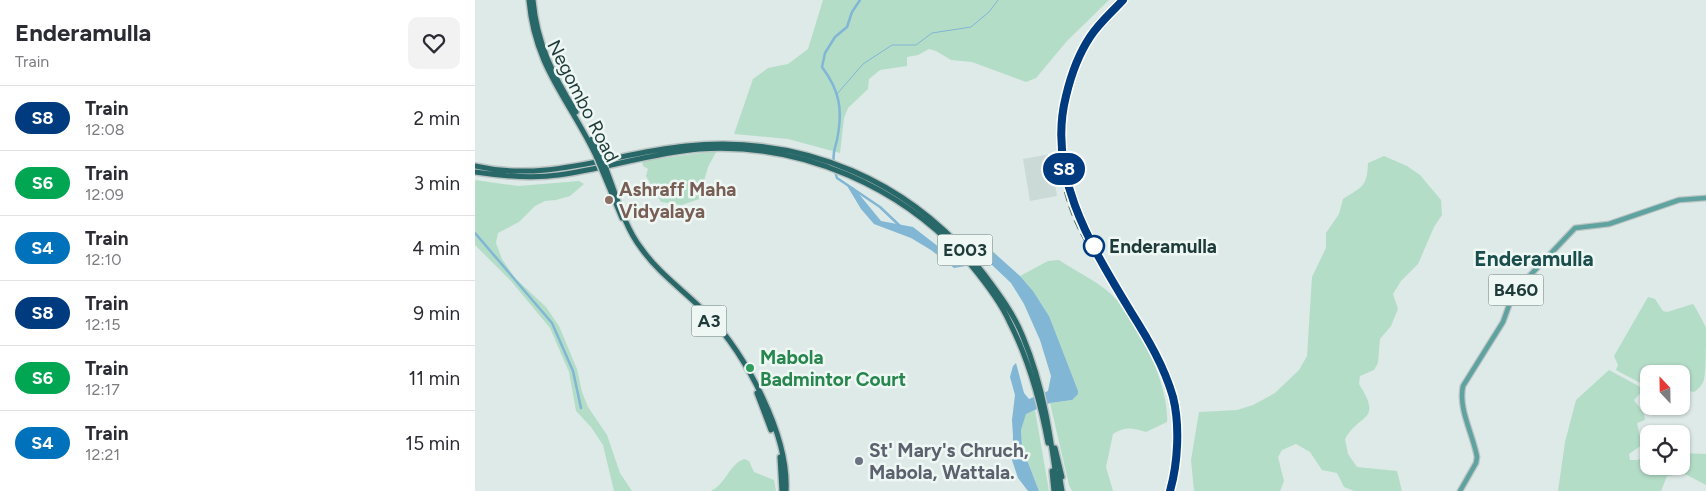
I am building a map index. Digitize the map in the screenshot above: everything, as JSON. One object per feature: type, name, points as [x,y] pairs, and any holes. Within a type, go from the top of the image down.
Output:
[{"type":"highway","name":"Negombo Road","points":[[529,0],[533,28],[544,65],[599,157]]},
{"type":"highway","name":"Negombo Road","points":[[533,0],[539,38],[549,65],[587,130],[637,248],[647,262],[717,329],[754,388],[778,449],[782,463],[784,491]]},
{"type":"highway","name":"E003","points":[[475,166],[513,172],[547,171],[573,168],[655,150],[718,144],[762,147],[813,159],[845,173],[892,198],[926,221],[959,251],[981,277],[1009,320],[1048,419],[1061,491]]},
{"type":"highway","name":"E003","points":[[475,172],[515,177],[557,175],[678,151],[711,149],[778,154],[813,159]]},
{"type":"highway","name":"E003","points":[[1044,410],[1054,491]]},
{"type":"highway","points":[[1048,419],[1061,491]]},
{"type":"highway","points":[[1051,431],[1061,491]]},
{"type":"main road","name":"B460","points":[[1460,491],[1473,469],[1477,456],[1463,409],[1463,386],[1503,322],[1517,288],[1575,228],[1609,224],[1679,200],[1706,198]]},
{"type":"shaded area","points":[[1050,154],[1057,196],[1030,201],[1023,159]]},
{"type":"green space","points":[[823,0],[1109,0],[1067,41],[1036,78],[1026,82],[972,62],[951,60],[929,49],[918,55],[907,57],[907,66],[880,70],[869,79],[868,89],[848,108],[844,118],[840,153],[788,139],[734,134],[753,79],[768,68],[788,64],[808,49]]},
{"type":"green space","points":[[716,152],[708,167],[699,199],[682,205],[661,202],[646,176],[648,169],[643,166],[642,161]]},
{"type":"green space","points":[[1384,156],[1407,166],[1420,175],[1441,200],[1442,215],[1434,227],[1418,264],[1401,281],[1393,294],[1398,309],[1391,326],[1380,339],[1378,363],[1374,370],[1360,376],[1359,384],[1366,396],[1369,411],[1367,416],[1351,430],[1345,439],[1348,454],[1357,467],[1397,471],[1402,491],[1354,491],[1344,487],[1337,473],[1322,470],[1310,452],[1296,444],[1282,450],[1278,457],[1284,481],[1280,491],[1194,491],[1191,460],[1199,412],[1237,410],[1253,405],[1275,393],[1299,370],[1307,356],[1312,277],[1326,248],[1326,233],[1339,214],[1343,199],[1365,182],[1368,163]]},
{"type":"green space","points":[[475,180],[518,186],[579,181],[584,184],[570,196],[545,201],[535,206],[519,222],[498,233],[496,243],[502,259],[515,278],[546,307],[559,326],[577,369],[582,392],[588,407],[607,435],[620,473],[632,491],[614,491],[603,445],[591,427],[576,411],[569,372],[550,328],[511,281],[475,245]]},
{"type":"green space","points":[[1059,260],[1100,285],[1128,314],[1148,350],[1163,389],[1167,422],[1146,432],[1129,428],[1113,434],[1106,467],[1113,491],[1072,491],[1069,485],[1050,403],[1072,400],[1049,316],[1033,291],[1020,276],[1048,261]]},
{"type":"green space","points":[[1648,297],[1655,299],[1663,311],[1667,312],[1693,304],[1706,328],[1705,376],[1701,385],[1694,392],[1690,391],[1690,365],[1640,365],[1640,383],[1616,370],[1618,365],[1614,356]]},
{"type":"green space","points":[[1609,370],[1640,387],[1640,393],[1634,400],[1640,409],[1640,415],[1644,415],[1645,420],[1637,423],[1640,446],[1629,454],[1630,460],[1640,459],[1640,475],[1676,475],[1667,476],[1661,491],[1558,491],[1565,442],[1576,400]]},
{"type":"green space","points":[[1035,410],[1049,491],[1039,491],[1022,447],[1021,430],[1026,413]]},
{"type":"green space","points":[[1690,453],[1706,454],[1706,485],[1687,475],[1690,475]]},
{"type":"green space","points":[[744,459],[749,461],[754,472],[774,480],[776,491],[711,491],[720,484],[736,464]]},
{"type":"water","points":[[846,184],[854,188],[881,221],[913,227],[944,251],[956,253],[983,248],[991,250],[1020,276],[1033,291],[1049,316],[1078,394],[1072,400],[1050,403],[1026,414],[1021,430],[1022,447],[1039,491],[1028,491],[1018,478],[1012,460],[1012,420],[1015,395],[1010,377],[1013,366],[1016,363],[1024,393],[1029,399],[1048,391],[1051,376],[1040,340],[1024,304],[1011,283],[991,264],[984,263],[954,268],[931,250],[911,238],[874,224],[861,209]]},
{"type":"waterway","points":[[834,163],[840,119],[839,101],[833,84],[822,67],[825,53],[835,37],[847,27],[852,12],[860,0]]},
{"type":"waterway","points":[[837,94],[863,64],[892,45],[916,45],[932,33],[971,27],[989,12],[998,0]]},
{"type":"waterway","points":[[835,171],[837,178],[880,207],[900,226]]},
{"type":"waterway","points":[[475,233],[552,323],[573,371],[581,408]]},
{"type":"railway","points":[[1119,0],[1090,32],[1074,61],[1065,86],[1060,112],[1059,166],[1064,192],[1073,218],[1096,261],[1144,336],[1163,376],[1170,397],[1174,421],[1174,456],[1168,491]]},
{"type":"train","name":"S8","points":[[1123,0],[1091,35],[1078,57],[1064,101],[1061,133],[1063,162],[1069,192],[1080,219],[1111,279],[1153,348],[1173,398],[1177,436],[1176,458],[1170,491]]},
{"type":"place","name":"Ashraff Maha Vidyalaya","points":[[609,200]]},
{"type":"place","name":"Enderamulla","points":[[1094,246]]},
{"type":"place","name":"Mabola Badmintor Court","points":[[750,368]]},
{"type":"place","name":"St' Mary's Chruch, Mabola, Wattala.","points":[[859,461]]},
{"type":"district","name":"Enderamulla","points":[[1534,258]]}]
